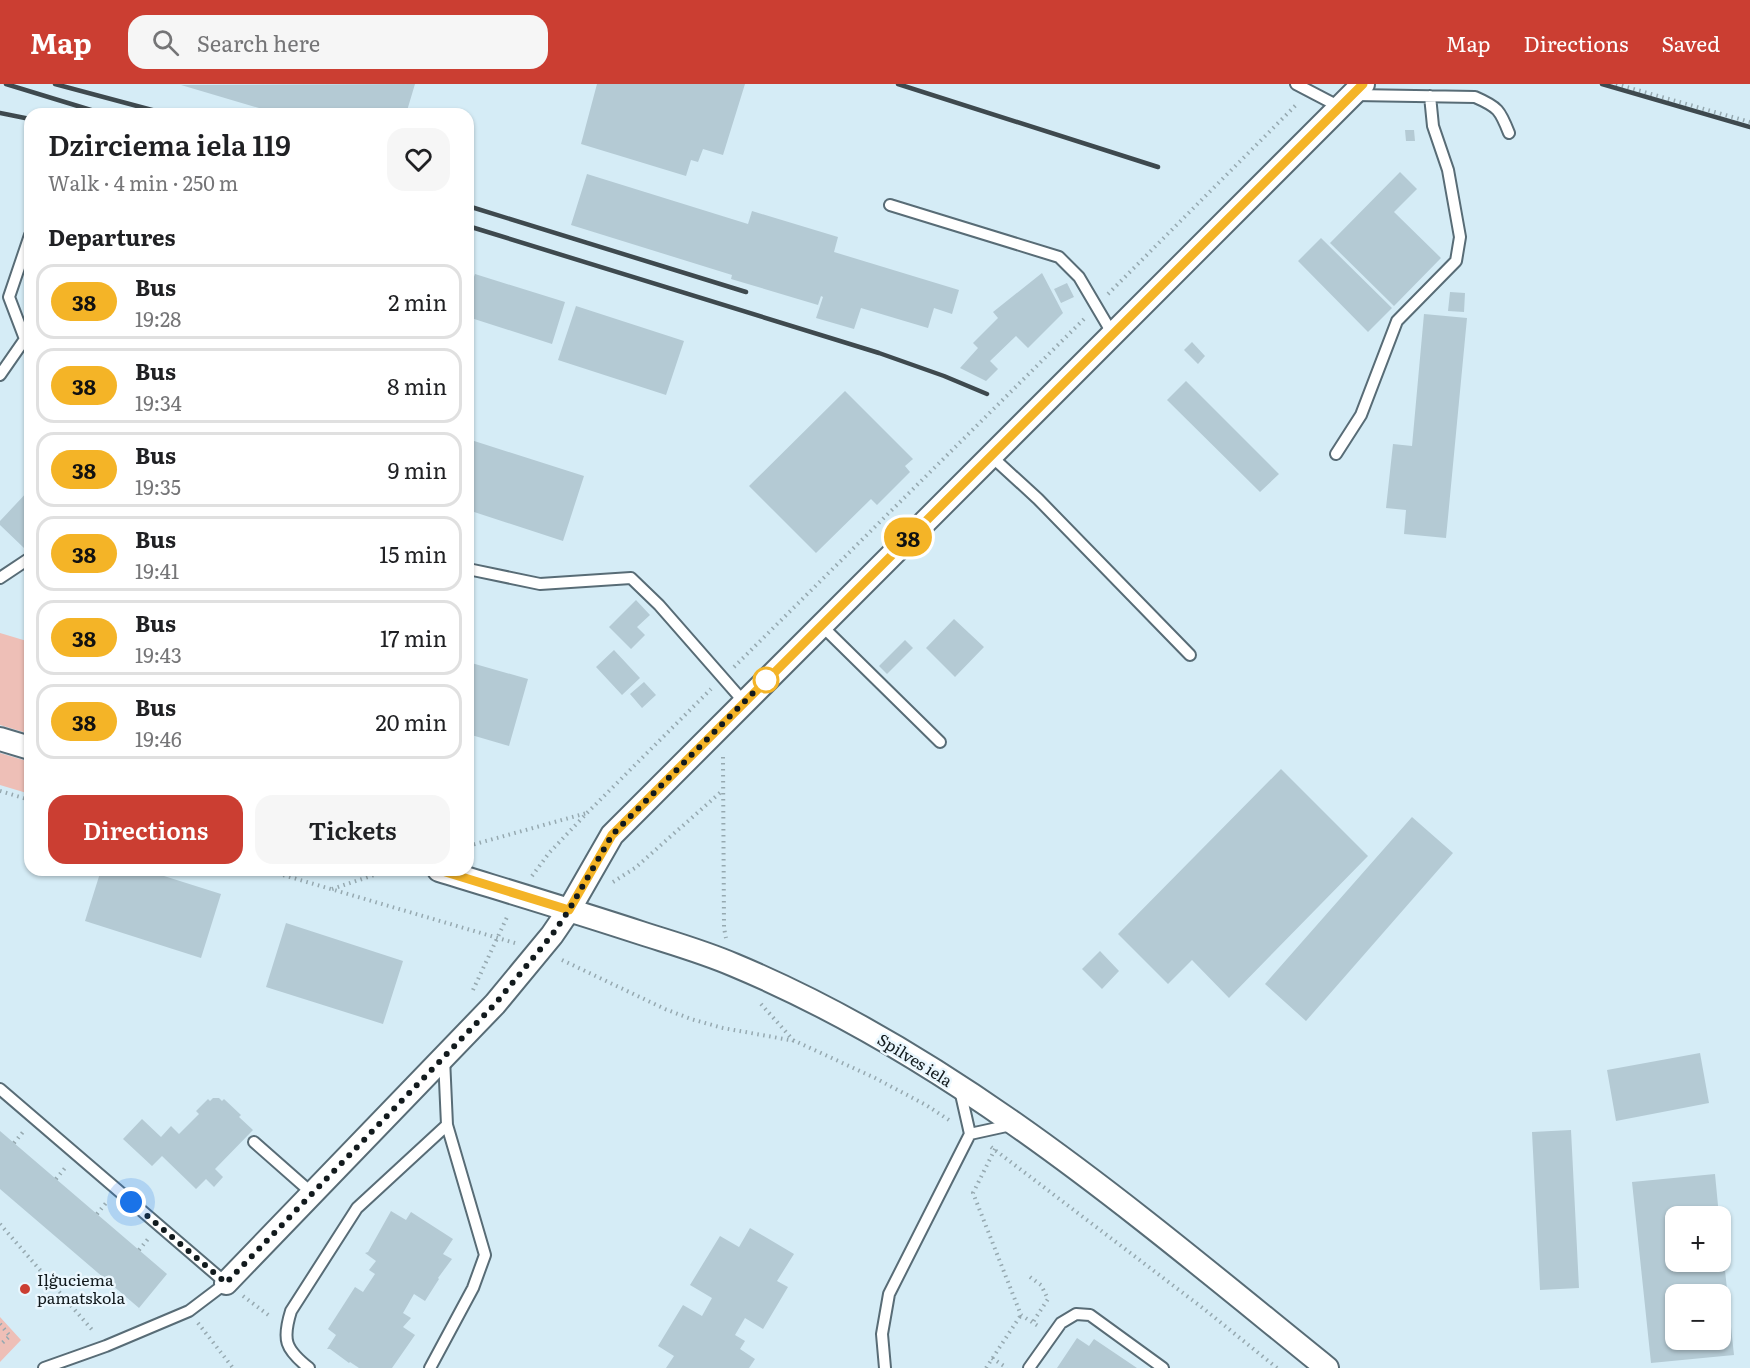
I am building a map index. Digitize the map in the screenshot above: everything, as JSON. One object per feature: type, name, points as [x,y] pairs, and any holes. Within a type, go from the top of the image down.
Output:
[{"type":"street","points":[[226,1283],[495,1004],[540,951],[569,910],[612,835],[1351,95]]},
{"type":"street","points":[[0,739],[24,746]]},
{"type":"street","name":"Spilves iela","points":[[459,876],[734,964],[888,1041],[1016,1124],[1102,1187],[1327,1368]]},
{"type":"lane","points":[[1296,84],[1310,90],[1351,95],[1475,97],[1490,104],[1501,113],[1509,134]]},
{"type":"lane","points":[[1336,454],[1361,415],[1397,321],[1456,261],[1460,237],[1448,170],[1433,126],[1430,96]]},
{"type":"lane","points":[[890,205],[1059,257],[1079,277],[1112,333]]},
{"type":"lane","points":[[24,253],[9,297],[24,330]]},
{"type":"lane","points":[[0,375],[24,344]]},
{"type":"lane","points":[[990,455],[1038,499],[1190,655]]},
{"type":"lane","points":[[0,578],[24,562]]},
{"type":"lane","points":[[474,570],[540,584],[631,578],[659,605],[744,702]]},
{"type":"lane","points":[[821,625],[940,742]]},
{"type":"lane","points":[[430,1368],[473,1288],[485,1255],[447,1125],[444,1058]]},
{"type":"lane","points":[[885,1368],[882,1334],[889,1293],[970,1134],[960,1088]]},
{"type":"lane","points":[[0,1089],[226,1283],[189,1311],[106,1346],[44,1368]]},
{"type":"lane","points":[[970,1134],[1016,1124]]},
{"type":"lane","points":[[309,1368],[296,1358],[286,1344],[285,1329],[291,1311],[357,1208],[447,1125]]},
{"type":"lane","points":[[254,1142],[313,1194]]},
{"type":"lane","points":[[1029,1368],[1061,1323],[1076,1314],[1090,1315],[1163,1368]]},
{"type":"path","points":[[1617,84],[1750,122]]},
{"type":"path","points":[[470,998],[518,894],[549,853],[1310,90]]},
{"type":"path","points":[[722,724],[724,928],[734,964]]},
{"type":"path","points":[[607,886],[635,868],[723,790]]},
{"type":"path","points":[[0,791],[24,798]]},
{"type":"path","points":[[474,844],[587,813]]},
{"type":"path","points":[[287,876],[540,951],[664,1009],[723,1028],[795,1041],[875,1078],[926,1105],[995,1149],[1204,1308],[1277,1368]]},
{"type":"path","points":[[331,889],[371,876]]},
{"type":"path","points":[[758,1001],[795,1041]]},
{"type":"path","points":[[995,1149],[973,1193],[1021,1315],[1052,1334]]},
{"type":"path","points":[[0,1224],[106,1346]]},
{"type":"path","points":[[1030,1277],[1041,1285],[1048,1299],[1033,1322]]},
{"type":"path","points":[[226,1283],[285,1329]]},
{"type":"path","points":[[189,1311],[233,1368]]},
{"type":"path","points":[[986,1368],[1021,1315]]},
{"type":"path","points":[[0,1324],[10,1336],[0,1345]]},
{"type":"path","points":[[992,1358],[1007,1368]]},
{"type":"shaded area","points":[[0,633],[24,640],[24,732],[0,725]]},
{"type":"shaded area","points":[[0,753],[24,760],[24,792],[0,785]]},
{"type":"shaded area","points":[[0,1317],[21,1340],[0,1362]]},
{"type":"building","points":[[415,84],[408,108],[259,108],[181,85]]},
{"type":"building","points":[[597,84],[745,84],[723,155],[703,149],[698,162],[691,160],[686,176],[581,144]]},
{"type":"building","points":[[1405,130],[1414,130],[1415,141],[1406,141]]},
{"type":"building","points":[[1400,172],[1417,189],[1394,212],[1441,258],[1394,306],[1330,243]]},
{"type":"building","points":[[587,174],[748,224],[752,211],[838,237],[834,252],[959,290],[952,314],[934,308],[928,328],[861,308],[854,329],[816,318],[823,297],[821,296],[818,305],[731,279],[732,275],[571,225]]},
{"type":"building","points":[[1321,238],[1392,308],[1368,332],[1298,261]]},
{"type":"building","points":[[1042,273],[1063,313],[1028,348],[1016,336],[990,361],[998,369],[986,381],[960,368],[978,348],[973,343],[998,318],[993,312]]},
{"type":"building","points":[[475,274],[565,302],[552,344],[474,319]]},
{"type":"building","points":[[1067,283],[1074,297],[1061,303],[1054,289]]},
{"type":"building","points":[[1450,292],[1465,293],[1464,312],[1448,311]]},
{"type":"building","points":[[576,306],[684,341],[666,395],[558,360]]},
{"type":"building","points":[[1424,314],[1467,318],[1446,538],[1404,534],[1406,510],[1386,508],[1393,444],[1412,446]]},
{"type":"building","points":[[1192,342],[1205,356],[1198,364],[1184,350]]},
{"type":"building","points":[[1186,381],[1279,474],[1260,492],[1167,400]]},
{"type":"building","points":[[845,391],[913,459],[905,466],[910,472],[877,505],[871,499],[816,553],[749,486]]},
{"type":"building","points":[[474,441],[584,476],[563,541],[474,512]]},
{"type":"building","points":[[24,495],[24,548],[0,525],[0,521]]},
{"type":"building","points":[[636,600],[650,615],[637,627],[645,635],[631,649],[609,627]]},
{"type":"building","points":[[954,619],[984,647],[955,677],[926,648]]},
{"type":"building","points":[[905,640],[913,648],[887,674],[879,666]]},
{"type":"building","points":[[614,650],[640,678],[622,695],[596,667]]},
{"type":"building","points":[[474,664],[528,679],[509,746],[474,736]]},
{"type":"building","points":[[644,682],[656,695],[642,708],[630,694]]},
{"type":"building","points":[[1281,769],[1368,856],[1229,998],[1192,960],[1168,984],[1118,934]]},
{"type":"building","points":[[1412,817],[1453,853],[1306,1021],[1265,984]]},
{"type":"building","points":[[99,876],[164,876],[221,894],[201,958],[85,921]]},
{"type":"building","points":[[286,923],[403,961],[383,1024],[266,987]]},
{"type":"building","points":[[1100,951],[1119,971],[1102,989],[1082,969]]},
{"type":"building","points":[[1700,1053],[1709,1103],[1616,1121],[1607,1070]]},
{"type":"building","points":[[213,1098],[219,1098],[222,1101],[224,1099],[253,1130],[215,1169],[223,1177],[214,1187],[206,1179],[196,1189],[162,1156],[152,1166],[123,1139],[142,1119],[161,1137],[171,1126],[179,1134],[199,1114],[196,1111],[208,1099],[210,1101]]},
{"type":"building","points":[[1571,1130],[1579,1288],[1540,1290],[1532,1132]]},
{"type":"building","points":[[0,1131],[167,1274],[139,1308],[0,1189]]},
{"type":"building","points":[[1715,1174],[1718,1206],[1665,1206],[1665,1272],[1725,1272],[1726,1284],[1665,1284],[1665,1350],[1731,1350],[1731,1327],[1734,1355],[1651,1363],[1632,1182]]},
{"type":"building","points":[[391,1211],[406,1220],[411,1212],[453,1239],[443,1254],[452,1259],[425,1301],[414,1294],[403,1313],[411,1318],[403,1327],[415,1335],[392,1368],[359,1368],[327,1349],[336,1335],[328,1329],[355,1287],[363,1292],[375,1274],[369,1270],[376,1261],[365,1253],[368,1252]]},
{"type":"building","points":[[750,1228],[794,1254],[777,1281],[788,1287],[763,1329],[745,1318],[735,1335],[745,1341],[740,1349],[755,1359],[749,1368],[666,1368],[674,1356],[658,1346],[683,1305],[702,1316],[712,1298],[690,1285],[720,1236],[739,1247]]},
{"type":"building","points":[[1077,1338],[1089,1346],[1094,1339],[1137,1368],[1057,1368]]},
{"type":"railway","points":[[6,84],[84,108]]},
{"type":"railway","points":[[55,84],[145,108]]},
{"type":"railway","points":[[898,84],[1158,167]]},
{"type":"railway","points":[[1602,84],[1750,127]]},
{"type":"railway","points":[[0,113],[24,118]]},
{"type":"railway","points":[[474,208],[746,292]]},
{"type":"railway","points":[[474,228],[879,353],[987,394]]},
{"type":"bus line","name":"38","points":[[458,876],[569,910],[612,835],[1363,84]]},
{"type":"place","name":"Iļģuciema pamatskola","points":[[25,1289]]},
{"type":"route","points":[[131,1202],[226,1283],[495,1004],[552,935],[612,835],[766,680]]}]
